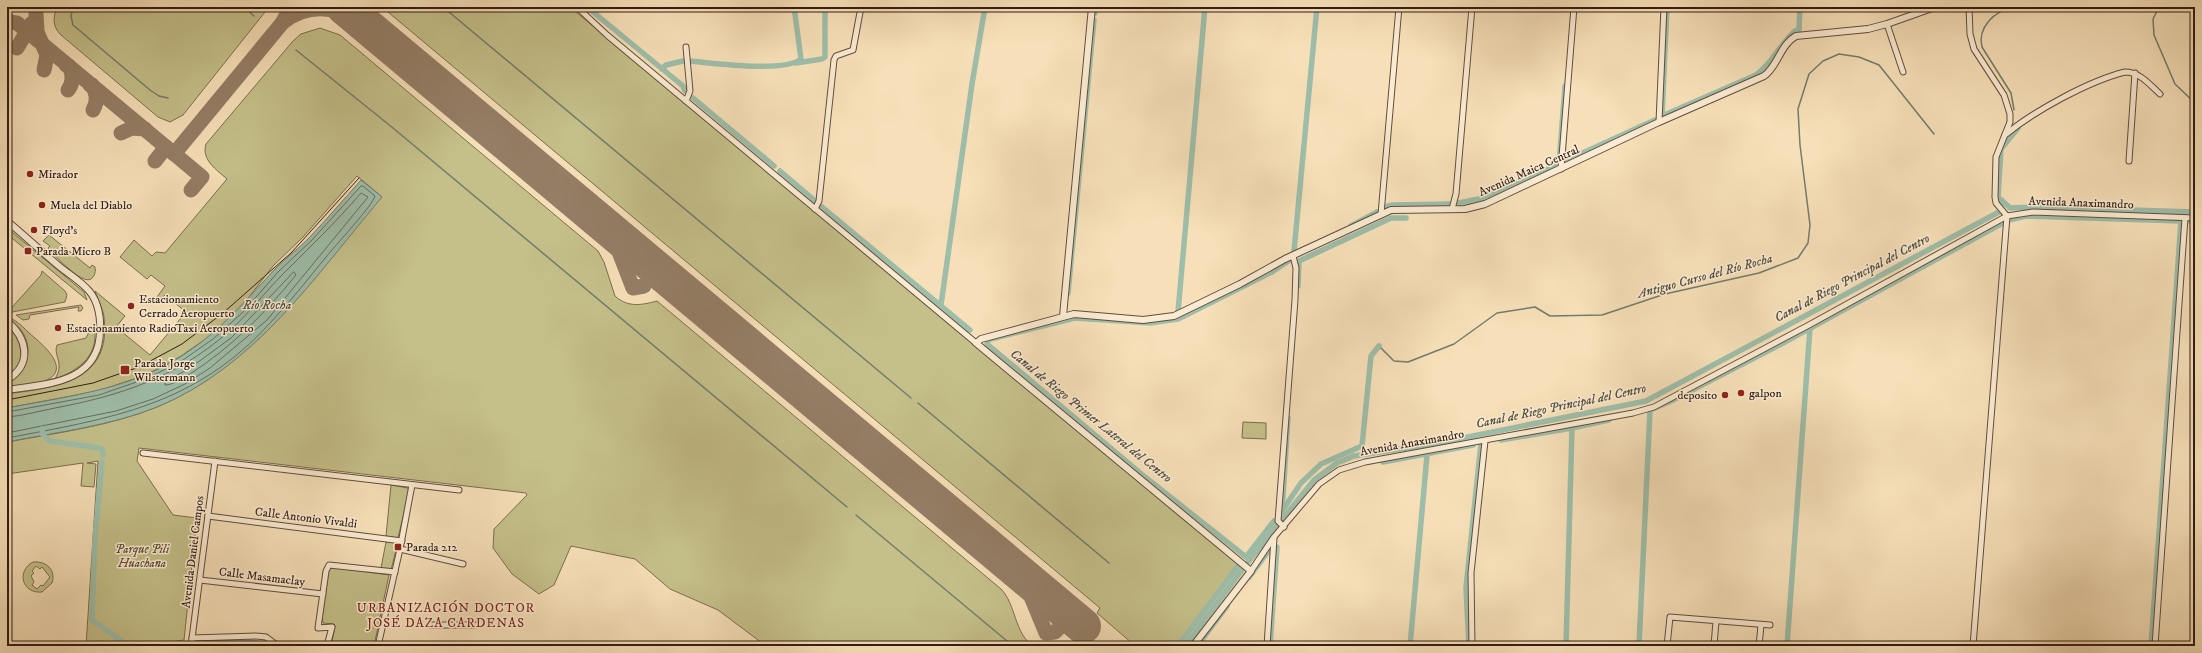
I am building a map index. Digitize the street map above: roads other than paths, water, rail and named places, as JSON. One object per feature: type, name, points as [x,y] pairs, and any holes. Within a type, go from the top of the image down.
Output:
[{"type":"street","points":[[577,7],[607,35],[1249,570]]},
{"type":"street","points":[[815,208],[820,196],[834,60],[836,56],[853,50],[861,7]]},
{"type":"street","points":[[1062,316],[1092,7]]},
{"type":"street","points":[[1381,214],[1399,7]]},
{"type":"street","points":[[1452,209],[1456,194],[1472,7]]},
{"type":"street","points":[[1561,169],[1574,7]]},
{"type":"street","points":[[1659,122],[1664,7]]},
{"type":"street","name":"Avenida Maica Central","points":[[976,343],[988,336],[1074,314],[1143,320],[1174,316],[1293,256],[1381,214],[1399,209],[1452,209],[1485,204],[1659,122],[1764,76],[1769,72],[1787,43],[1796,36],[1854,31],[1887,24],[1935,7]]},
{"type":"street","points":[[1968,7],[1970,34],[1974,49],[1997,83],[2008,106],[2010,122],[1996,157],[1995,197],[1996,202],[2007,216],[1973,646]]},
{"type":"street","points":[[1887,24],[1903,72]]},
{"type":"street","points":[[686,47],[690,91],[686,101]]},
{"type":"street","points":[[2004,136],[2015,126],[2082,89],[2125,72],[2135,73],[2160,94]]},
{"type":"street","points":[[2129,161],[2135,73]]},
{"type":"street","name":"Avenida Anaximandro","points":[[1193,646],[1282,525],[1319,484],[1339,470],[1365,462],[1633,413],[1654,407],[1809,325],[2007,216],[2033,212],[2195,218]]},
{"type":"street","points":[[2155,646],[2185,218]]},
{"type":"street","points":[[7,221],[91,294],[97,309],[100,326],[99,344],[95,355],[80,372],[58,382],[7,390]]},
{"type":"street","points":[[1282,525],[1296,268],[1293,256]]},
{"type":"street","points":[[7,321],[20,336],[24,355],[20,369],[7,380]]},
{"type":"street","points":[[1472,646],[1471,573],[1484,441]]},
{"type":"street","points":[[143,453],[459,490]]},
{"type":"street","name":"Avenida Daniel Campos","points":[[191,646],[215,461]]},
{"type":"street","points":[[378,646],[402,541],[412,485]]},
{"type":"street","name":"Calle Antonio Vivaldi","points":[[208,516],[402,541]]},
{"type":"street","points":[[1267,646],[1274,537]]},
{"type":"street","points":[[400,549],[463,564]]},
{"type":"street","points":[[327,646],[332,627],[318,628],[329,566],[395,572]]},
{"type":"street","name":"Calle Masamaclay","points":[[200,580],[323,594]]},
{"type":"street","points":[[1668,646],[1670,617],[1770,625]]},
{"type":"street","points":[[1714,646],[1716,621]]},
{"type":"street","points":[[430,625],[475,625]]},
{"type":"street","points":[[1759,646],[1761,625]]},
{"type":"street","points":[[192,638],[256,636],[266,638],[278,646]]},
{"type":"water","name":"Río Rocha","points":[[361,180],[382,197],[308,287],[282,316],[254,344],[224,368],[192,390],[139,414],[102,424],[7,442],[7,408],[77,395],[128,381],[165,366],[201,343],[246,300],[275,269],[309,238]]},
{"type":"waterway","points":[[73,7],[71,16],[73,25],[150,90],[159,96],[168,98]]},
{"type":"waterway","points":[[244,7],[254,16]]},
{"type":"waterway","points":[[443,7],[911,398]]},
{"type":"waterway","name":"Canal de Riego Primer Lateral del Centro","points":[[587,7],[683,86],[685,91]]},
{"type":"waterway","points":[[690,61],[748,66],[780,66],[801,59],[794,7]]},
{"type":"waterway","points":[[796,63],[822,59],[825,57],[825,7]]},
{"type":"waterway","points":[[941,305],[972,84],[985,7]]},
{"type":"waterway","points":[[1095,7],[1095,13]]},
{"type":"waterway","points":[[1178,312],[1205,7]]},
{"type":"waterway","points":[[1294,251],[1317,7]]},
{"type":"waterway","points":[[1667,7],[1662,116],[1756,75],[1767,65],[1789,36],[1795,31]]},
{"type":"waterway","points":[[1799,30],[1800,7]]},
{"type":"waterway","name":"Antiguo Curso del Río Rocha","points":[[2013,7],[2000,12],[1989,21],[1982,33],[1981,40],[1982,47],[2011,93],[2014,110]]},
{"type":"waterway","name":"Antiguo Curso del Río Rocha","points":[[2159,7],[2153,19],[2154,35],[2175,84],[2195,103]]},
{"type":"waterway","points":[[1068,293],[1094,20]]},
{"type":"waterway","points":[[296,50],[393,128],[847,507]]},
{"type":"waterway","name":"Antiguo Curso del Río Rocha","points":[[1379,346],[1394,361],[1408,362],[1454,344],[1497,313],[1535,307],[1550,316],[1602,315],[1665,294],[1759,273],[1798,258],[1808,243],[1810,225],[1800,145],[1798,109],[1809,74],[1823,61],[1839,54],[1859,57],[1879,65],[1934,134]]},
{"type":"waterway","points":[[662,69],[666,65],[683,61]]},
{"type":"waterway","points":[[1559,164],[1565,86]]},
{"type":"waterway","name":"Canal de Riego Primer Lateral del Centro","points":[[693,98],[774,166]]},
{"type":"waterway","points":[[1565,161],[1655,120]]},
{"type":"waterway","name":"Canal de Riego Principal del Centro","points":[[2018,128],[2001,149],[1998,197],[2010,208],[2036,207],[2195,212]]},
{"type":"waterway","points":[[1459,203],[1483,198],[1559,164]]},
{"type":"waterway","name":"Canal de Riego Primer Lateral del Centro","points":[[780,171],[814,200]]},
{"type":"waterway","points":[[1385,207],[1392,205],[1449,204]]},
{"type":"waterway","name":"Canal de Riego Primer Lateral del Centro","points":[[822,207],[970,330]]},
{"type":"waterway","points":[[1351,226],[1377,212]]},
{"type":"waterway","name":"Canal de Riego Principal del Centro","points":[[1248,562],[1314,480],[1337,463],[1354,456],[1433,444],[1646,401],[1999,212]]},
{"type":"waterway","points":[[2009,220],[2026,216],[2181,221],[2151,646]]},
{"type":"waterway","points":[[1298,286],[1299,261],[1391,218],[1406,218]]},
{"type":"waterway","points":[[2190,221],[2195,221]]},
{"type":"waterway","points":[[1639,646],[1650,410],[1671,401],[1783,343],[2001,224]]},
{"type":"waterway","name":"Canal de Riego Primer Lateral del Centro","points":[[1274,521],[1246,557],[1145,477],[987,344],[988,340],[991,339],[1075,318],[1150,323],[1178,319],[1272,272],[1290,260]]},
{"type":"waterway","points":[[1787,646],[1810,328]]},
{"type":"waterway","points":[[1282,511],[1301,483],[1321,464],[1362,446],[1371,356],[1379,346]]},
{"type":"waterway","points":[[918,403],[1109,563]]},
{"type":"waterway","points":[[1282,512],[1288,418]]},
{"type":"waterway","points":[[1501,440],[1609,420]]},
{"type":"waterway","points":[[1566,646],[1572,428]]},
{"type":"waterway","points":[[42,429],[43,435],[50,441],[99,448],[102,449],[103,455]]},
{"type":"waterway","points":[[1469,646],[1466,588],[1481,443]]},
{"type":"waterway","points":[[1383,462],[1473,445]]},
{"type":"waterway","points":[[1410,646],[1427,455]]},
{"type":"waterway","points":[[102,462],[95,538],[92,620],[122,641],[126,646]]},
{"type":"waterway","points":[[856,515],[1013,646]]},
{"type":"waterway","points":[[1270,646],[1277,547]]},
{"type":"waterway","points":[[1249,577],[1270,549]]},
{"type":"waterway","name":"Canal de Riego Primer Lateral del Centro","points":[[1178,646],[1238,566]]},
{"type":"waterway","name":"Canal de Riego Principal del Centro","points":[[1185,646],[1242,570]]},
{"type":"waterway","points":[[1197,646],[1227,606]]},
{"type":"waterway","name":"Canal de Riego Principal del Centro","points":[[200,643],[253,642],[269,646]]},
{"type":"waterway","name":"Canal de Riego Principal del Centro","points":[[167,646],[184,643]]},
{"type":"tram line","points":[[7,400],[93,383],[139,367],[182,344],[223,313],[291,253],[359,178]]},
{"type":"place","name":"Mirador","points":[[30,174]]},
{"type":"place","name":"Muela del Diablo","points":[[42,205]]},
{"type":"place","name":"Floyd's","points":[[34,230]]},
{"type":"place","name":"Parada Micro B","points":[[28,251]]},
{"type":"place","name":"Estacionamiento Cerrado Aeropuerto","points":[[131,306]]},
{"type":"place","name":"Estacionamiento RadioTaxi Aeropuerto","points":[[58,328]]},
{"type":"place","name":"Parada Jorge Wilstermann","points":[[125,370]]},
{"type":"place","name":"galpon","points":[[1741,393]]},
{"type":"place","name":"deposito","points":[[1725,395]]},
{"type":"place","name":"Parada 212","points":[[398,547]]},
{"type":"district","name":"URBANIZACIÓN DOCTOR JOSÉ DAZA CARDENAS","points":[[446,616]]},
{"type":"park label","name":"Parque Pili Huachana","points":[[142,556]]}]
